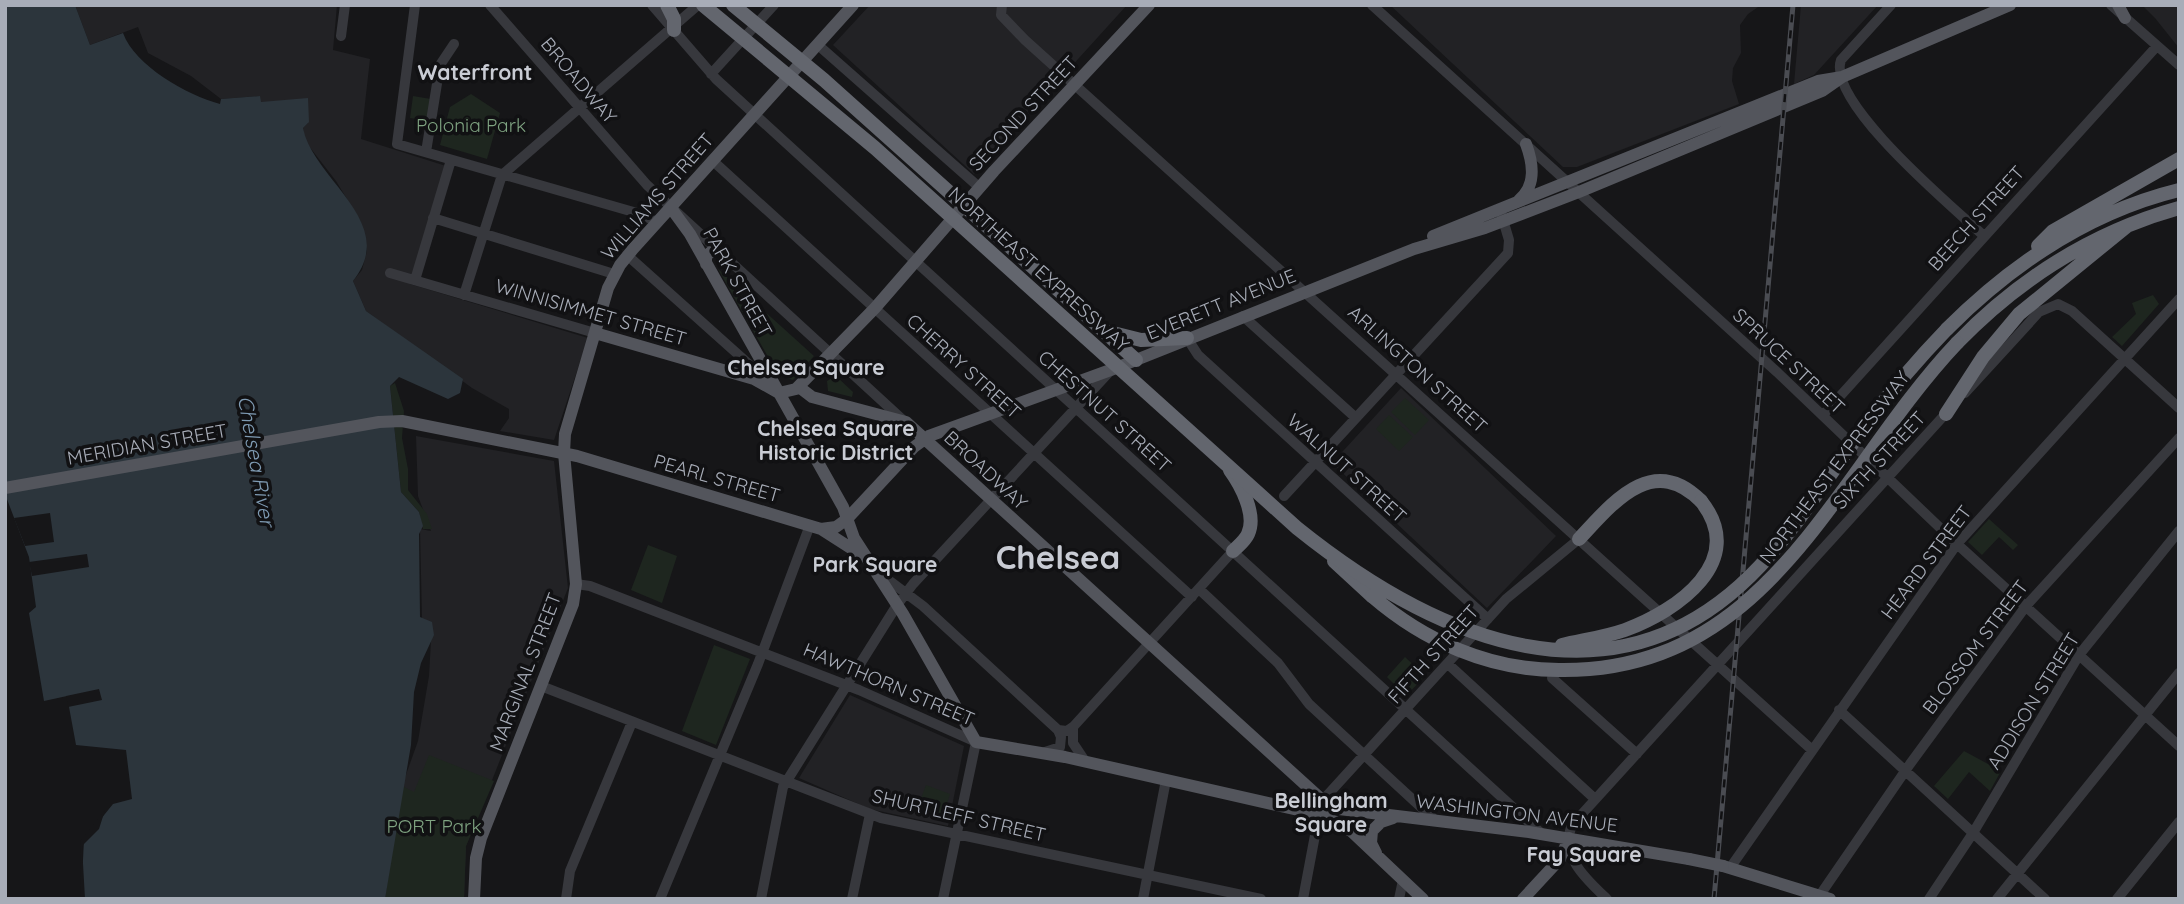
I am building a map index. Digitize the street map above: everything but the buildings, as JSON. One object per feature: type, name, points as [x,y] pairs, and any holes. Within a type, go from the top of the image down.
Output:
[{"type":"highway","points":[[667,5],[674,19],[674,30]]},
{"type":"highway","name":"NORTHEAST EXPRESSWAY","points":[[702,5],[827,107],[1371,596],[1424,634],[1469,654],[1509,665],[1557,670],[1605,667],[1648,657],[1692,639],[1727,619],[1763,589],[1800,548],[1901,408],[1957,343],[2002,300],[2078,249],[2127,226],[2172,210]]},
{"type":"highway","name":"NORTHEAST EXPRESSWAY","points":[[702,5],[875,148],[1320,547],[1365,577],[1452,626],[1494,641],[1541,649],[1589,650],[1642,640],[1691,619],[1735,589],[1777,546],[1891,392],[1947,329],[2010,273],[2090,223],[2172,192]]},
{"type":"highway","points":[[733,5],[848,101],[1136,360]]},
{"type":"highway","points":[[2010,273],[2053,231],[2179,159]]},
{"type":"highway","points":[[1946,414],[1983,357],[2019,314],[2127,226]]},
{"type":"highway","points":[[1092,321],[1125,338],[1187,338]]},
{"type":"highway","points":[[1220,458],[1238,481],[1250,519],[1248,535],[1233,551]]},
{"type":"highway","points":[[1541,649],[1633,627],[1668,608],[1706,575],[1716,547],[1713,522],[1701,501],[1674,484],[1641,484],[1617,498],[1579,539]]},
{"type":"main road","name":"WILLIAMS STREET","points":[[564,453],[568,420],[614,274],[627,255],[853,5]]},
{"type":"main road","name":"SECOND STREET","points":[[799,387],[875,308],[979,188],[1149,5]]},
{"type":"main road","name":"EVERETT AVENUE","points":[[924,439],[1111,370],[1501,216],[1579,192],[1822,91],[1842,77],[2010,5]]},
{"type":"main road","points":[[2118,5],[2125,18]]},
{"type":"main road","name":"EVERETT AVENUE","points":[[1501,216],[1517,203],[1818,81],[1842,77]]},
{"type":"main road","points":[[1517,203],[1529,189],[1532,174],[1526,144]]},
{"type":"main road","name":"PARK STREET","points":[[671,208],[779,393],[847,519],[854,538],[908,623],[976,742]]},
{"type":"main road","points":[[706,264],[706,256],[712,251],[719,252]]},
{"type":"main road","name":"WINNISIMMET STREET","points":[[595,333],[754,379],[779,393]]},
{"type":"main road","points":[[779,393],[799,387],[812,397],[906,422]]},
{"type":"main road","name":"PEARL STREET","points":[[296,437],[384,422],[416,423],[564,453],[815,527],[853,547],[872,567]]},
{"type":"main road","name":"BROADWAY","points":[[906,422],[1149,644],[1320,808],[1346,827],[1423,899]]},
{"type":"main road","name":"MERIDIAN STREET","points":[[5,488],[296,437]]},
{"type":"main road","points":[[815,527],[836,527],[847,519],[924,439]]},
{"type":"main road","name":"MARGINAL STREET","points":[[474,899],[478,848],[573,604],[576,584],[564,453]]},
{"type":"main road","name":"HAWTHORN STREET","points":[[976,742],[1042,752],[1166,780],[1320,808]]},
{"type":"main road","name":"WASHINGTON AVENUE","points":[[1320,808],[1542,834],[1689,859],[1726,867],[1792,892],[1825,897]]},
{"type":"main road","points":[[1381,860],[1371,843],[1372,831],[1381,822],[1396,817]]},
{"type":"main road","points":[[1527,895],[1560,859],[1569,838]]},
{"type":"street","points":[[341,36],[345,5]]},
{"type":"street","points":[[415,5],[397,144],[644,215],[657,223]]},
{"type":"street","name":"BROADWAY","points":[[490,5],[627,165],[906,422]]},
{"type":"street","name":"CHESTNUT STREET","points":[[652,5],[711,74],[754,115],[1542,834]]},
{"type":"street","points":[[464,295],[502,175],[702,5]]},
{"type":"street","points":[[711,74],[774,5]]},
{"type":"street","name":"SPRUCE STREET","points":[[1372,5],[1823,415],[1957,544],[2179,746]]},
{"type":"street","points":[[1891,5],[1841,60],[1842,77],[1880,139],[1984,236]]},
{"type":"street","points":[[2111,5],[2179,65]]},
{"type":"street","name":"ARLINGTON STREET","points":[[1001,10],[1076,85],[1811,749]]},
{"type":"street","points":[[426,152],[440,65],[454,44]]},
{"type":"street","points":[[818,45],[979,188]]},
{"type":"street","name":"BEECH STREET","points":[[1823,415],[2157,46]]},
{"type":"street","points":[[415,280],[451,160]]},
{"type":"street","name":"CHERRY STREET","points":[[713,161],[990,413],[1278,663],[1310,704],[1364,756]]},
{"type":"street","points":[[1284,496],[1508,253],[1509,240],[1501,216]]},
{"type":"street","points":[[433,218],[614,274]]},
{"type":"street","points":[[627,255],[751,364],[779,393]]},
{"type":"street","name":"WINNISIMMET STREET","points":[[390,273],[595,333]]},
{"type":"street","name":"HEARD STREET","points":[[1726,867],[1957,544],[2179,299]]},
{"type":"street","name":"SIXTH STREET","points":[[1569,838],[1573,825],[1595,799],[2039,312],[2058,304],[2069,308],[2125,359]]},
{"type":"street","points":[[1243,316],[1356,418]]},
{"type":"street","name":"WALNUT STREET","points":[[1187,338],[1198,355],[1488,619]]},
{"type":"street","points":[[2125,359],[2179,408]]},
{"type":"street","points":[[761,899],[782,789],[897,605],[1111,370]]},
{"type":"street","name":"BLOSSOM STREET","points":[[1825,897],[1905,771],[2026,606],[2179,438]]},
{"type":"street","points":[[660,899],[815,527]]},
{"type":"street","name":"ADDISON STREET","points":[[1929,899],[1973,833],[2079,655],[2179,531]]},
{"type":"street","name":"FIFTH STREET","points":[[1320,808],[1488,619],[1519,587],[1579,539]]},
{"type":"street","points":[[1042,752],[1059,747],[1061,737],[1058,730],[1067,731],[1074,726],[1233,551]]},
{"type":"street","name":"PEARL STREET","points":[[872,567],[923,606],[1058,730]]},
{"type":"street","name":"HAWTHORN STREET","points":[[576,584],[598,589],[847,685],[976,742]]},
{"type":"street","points":[[908,623],[913,609],[923,606]]},
{"type":"street","points":[[1448,664],[1595,799]]},
{"type":"street","points":[[1997,899],[2179,673]]},
{"type":"street","points":[[1552,678],[1637,754]]},
{"type":"street","name":"SHURTLEFF STREET","points":[[541,686],[870,814],[1261,899]]},
{"type":"street","points":[[1839,710],[2045,899]]},
{"type":"street","points":[[566,899],[570,871],[632,722]]},
{"type":"street","points":[[1074,726],[1071,732],[1073,743],[1085,761]]},
{"type":"street","points":[[943,899],[976,742]]},
{"type":"street","points":[[1364,756],[1436,821]]},
{"type":"street","points":[[1143,899],[1166,780]]},
{"type":"street","points":[[1303,899],[1320,808]]},
{"type":"street","points":[[852,899],[870,814]]},
{"type":"street","points":[[2117,899],[2179,822]]},
{"type":"street","points":[[1569,838],[1572,856],[1580,873],[1607,899]]},
{"type":"street","points":[[1399,899],[1403,880]]},
{"type":"shaded area","points":[[75,5],[337,5],[333,50],[370,59],[361,139],[446,166],[410,284],[588,338],[554,440],[500,431],[509,418],[509,409],[472,388],[366,311],[353,281],[362,270],[367,251],[361,222],[336,181],[305,141],[303,128],[308,123],[239,127],[260,96],[221,99],[191,76],[148,53],[138,27],[90,45]]},
{"type":"shaded area","points":[[870,5],[1127,5],[974,174],[833,45]]},
{"type":"shaded area","points":[[1390,5],[1761,5],[1748,14],[1740,25],[1741,53],[1733,68],[1732,81],[1739,104],[1577,167],[1563,167]]},
{"type":"shaded area","points":[[1801,5],[1878,5],[1814,75],[1794,84]]},
{"type":"shaded area","points":[[2142,5],[2179,5],[2179,48],[2155,18]]},
{"type":"shaded area","points":[[1401,388],[1556,536],[1487,608],[1332,463]]},
{"type":"shaded area","points":[[416,436],[554,461],[568,588],[466,846],[464,899],[385,899],[402,786],[418,741],[429,676],[432,623],[422,619],[420,529],[431,531],[418,496]]},
{"type":"shaded area","points":[[850,695],[964,746],[948,826],[870,809],[799,778]]},
{"type":"green space","name":"Polonia Park","points":[[471,94],[500,113],[487,159],[440,145],[450,107]]},
{"type":"green space","points":[[413,96],[431,99],[429,121],[410,118]]},
{"type":"green space","points":[[718,269],[814,356],[793,380],[779,376]]},
{"type":"green space","points":[[2153,295],[2159,304],[2122,346],[2112,337],[2136,314],[2132,303]]},
{"type":"green space","points":[[836,376],[853,392],[852,397],[828,391],[827,381]]},
{"type":"green space","points":[[395,383],[404,411],[402,438],[408,469],[408,490],[427,514],[432,529],[423,529],[419,512],[401,492],[390,386]]},
{"type":"green space","points":[[1405,398],[1429,420],[1415,435],[1391,412]]},
{"type":"green space","points":[[1389,415],[1413,437],[1399,451],[1376,429]]},
{"type":"green space","points":[[1989,519],[2018,545],[2013,550],[1999,537],[1982,555],[1968,542]]},
{"type":"green space","points":[[648,545],[677,556],[662,603],[631,590]]},
{"type":"green space","points":[[714,645],[750,659],[716,745],[682,731]]},
{"type":"green space","points":[[1405,657],[1425,676],[1406,696],[1387,677]]},
{"type":"green space","points":[[1964,751],[2001,771],[1990,791],[1969,772],[1948,799],[1934,786]]},
{"type":"green space","name":"PORT Park","points":[[429,755],[494,781],[466,846],[464,899],[385,899],[402,786],[414,792]]},
{"type":"green space","points":[[926,785],[950,794],[943,817],[917,809]]},
{"type":"water","name":"Chelsea River","points":[[5,5],[75,5],[90,45],[123,33],[129,45],[150,68],[193,94],[220,104],[221,99],[260,96],[261,102],[308,98],[309,122],[303,128],[310,147],[360,220],[366,240],[365,260],[353,281],[366,311],[463,379],[460,393],[448,399],[399,377],[390,386],[401,492],[419,512],[423,526],[419,534],[420,617],[432,622],[434,635],[421,663],[414,692],[411,745],[385,899],[81,899],[84,840],[113,804],[132,799],[126,750],[76,745],[67,696],[44,701],[29,613],[36,607],[29,557],[5,494]]},
{"type":"pier","points":[[50,513],[54,542],[25,546],[14,518]]},
{"type":"pier","points":[[87,554],[89,567],[32,576],[29,562]]},
{"type":"pier","points":[[99,689],[102,700],[68,707],[66,696]]},
{"type":"pier","points":[[105,810],[99,829],[82,846],[85,899],[80,899],[81,840]]},
{"type":"railway","points":[[1714,899],[1793,5]]},
{"type":"district","name":"Waterfront","points":[[475,73]]},
{"type":"district","name":"Chelsea Square","points":[[806,368]]},
{"type":"district","name":"Chelsea Square Historic District","points":[[836,441]]},
{"type":"district","name":"Chelsea","points":[[1058,557]]},
{"type":"district","name":"Park Square","points":[[875,565]]},
{"type":"district","name":"Bellingham Square","points":[[1331,813]]},
{"type":"district","name":"Fay Square","points":[[1584,855]]}]
